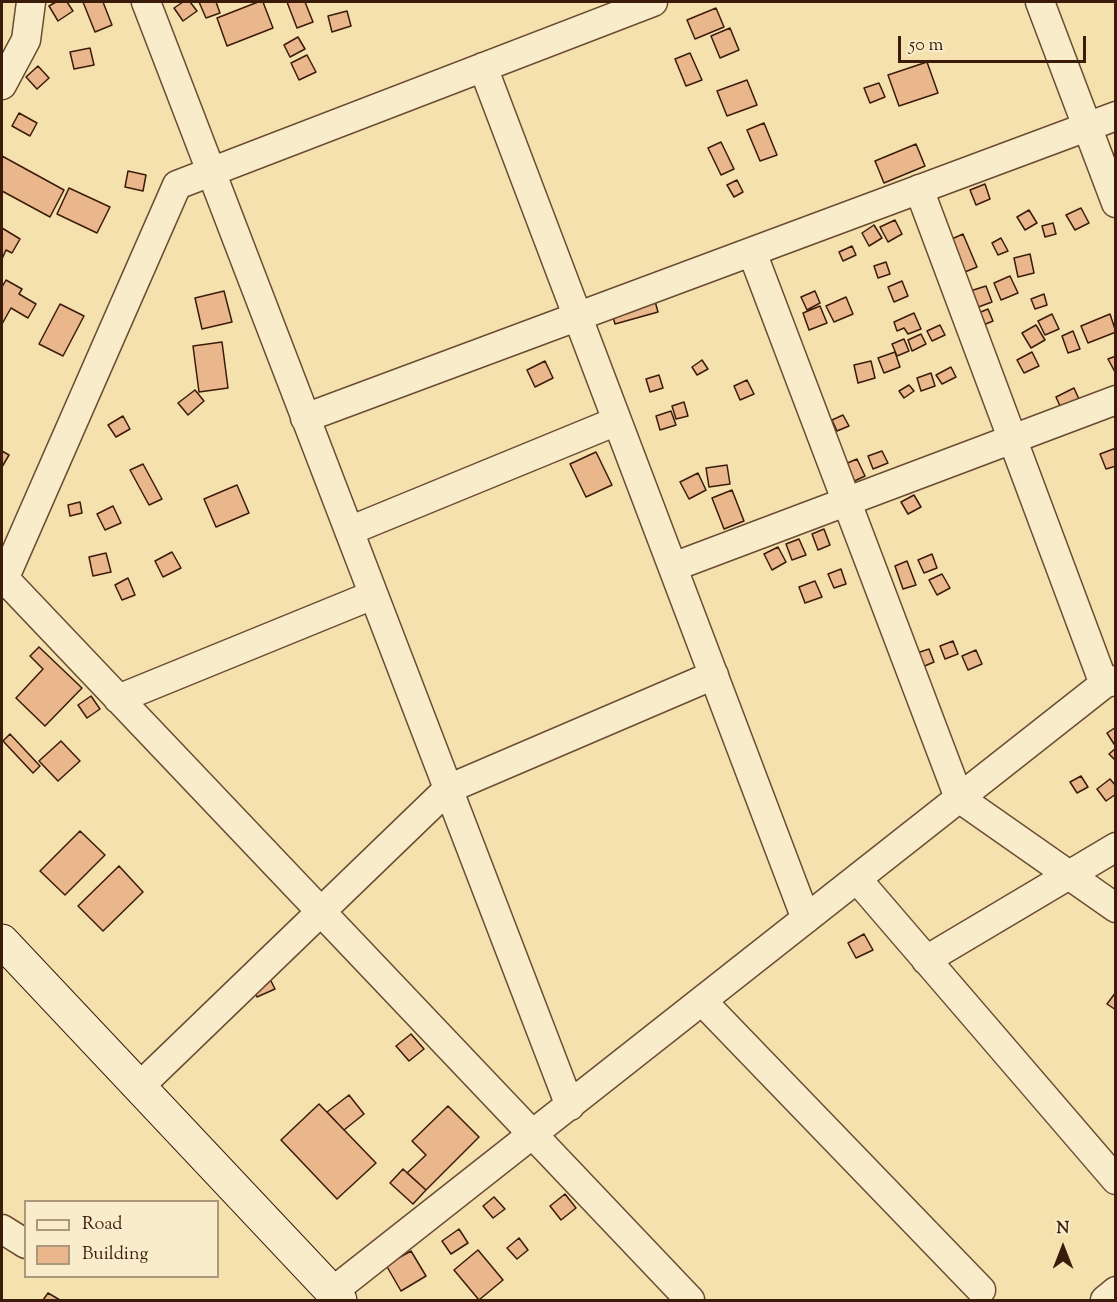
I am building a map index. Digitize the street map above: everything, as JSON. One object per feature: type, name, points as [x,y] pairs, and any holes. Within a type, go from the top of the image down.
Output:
[{"type":"main road","points":[[2,941],[336,1296]]},
{"type":"street","points":[[2,85],[26,40],[31,2]]},
{"type":"street","points":[[146,2],[570,1106]]},
{"type":"street","points":[[654,2],[177,184],[2,580],[321,911],[690,1300]]},
{"type":"street","points":[[1040,2],[1116,203]]},
{"type":"street","points":[[483,67],[806,919]]},
{"type":"street","points":[[305,418],[1116,116]]},
{"type":"street","points":[[336,1296],[533,1135],[959,798],[1110,682],[1012,439],[918,189]]},
{"type":"street","points":[[752,252],[959,798],[1116,909]]},
{"type":"street","points":[[673,567],[1116,400]]},
{"type":"street","points":[[349,531],[618,421]]},
{"type":"street","points":[[118,699],[373,594]]},
{"type":"street","points":[[139,1087],[448,789],[714,675]]},
{"type":"street","points":[[926,960],[1116,848]]},
{"type":"street","points":[[857,879],[1116,1180]]},
{"type":"street","points":[[702,1001],[981,1290]]},
{"type":"street","points":[[2,1229],[24,1243]]},
{"type":"street","points":[[1105,1300],[1116,1291]]},
{"type":"building","points":[[56,2],[67,2],[73,11],[58,21],[49,6]]},
{"type":"building","points":[[83,2],[103,2],[112,25],[95,32]]},
{"type":"building","points":[[183,2],[190,2],[197,11],[183,21],[174,8]]},
{"type":"building","points":[[199,2],[216,2],[220,13],[206,18]]},
{"type":"building","points":[[263,2],[273,28],[227,46],[217,18]]},
{"type":"building","points":[[287,2],[305,2],[313,22],[297,28]]},
{"type":"building","points":[[716,8],[724,27],[695,39],[687,20]]},
{"type":"building","points":[[347,11],[351,26],[332,32],[328,16]]},
{"type":"building","points":[[730,28],[739,50],[720,58],[711,36]]},
{"type":"building","points":[[298,37],[305,49],[290,57],[284,45]]},
{"type":"building","points":[[90,48],[94,65],[74,69],[70,52]]},
{"type":"building","points":[[690,53],[702,80],[686,86],[675,59]]},
{"type":"building","points":[[307,55],[316,72],[299,80],[291,63]]},
{"type":"building","points":[[927,62],[938,93],[899,106],[888,75]]},
{"type":"building","points":[[38,66],[49,78],[37,89],[26,77]]},
{"type":"building","points":[[747,80],[757,105],[727,116],[717,91]]},
{"type":"building","points":[[879,83],[885,97],[870,103],[864,88]]},
{"type":"building","points":[[19,113],[37,123],[30,136],[12,126]]},
{"type":"building","points":[[764,123],[777,155],[760,161],[747,130]]},
{"type":"building","points":[[721,142],[734,169],[721,175],[708,148]]},
{"type":"building","points":[[916,144],[925,166],[884,183],[875,161]]},
{"type":"building","points":[[2,156],[64,190],[50,217],[2,191]]},
{"type":"building","points":[[128,171],[146,175],[143,191],[125,187]]},
{"type":"building","points":[[737,180],[743,192],[734,197],[727,185]]},
{"type":"building","points":[[985,184],[990,199],[976,205],[970,190]]},
{"type":"building","points":[[69,188],[110,207],[97,233],[57,214]]},
{"type":"building","points":[[1081,208],[1089,223],[1075,230],[1066,215]]},
{"type":"building","points":[[1029,210],[1037,223],[1025,230],[1017,217]]},
{"type":"building","points":[[895,220],[902,234],[888,242],[880,227]]},
{"type":"building","points":[[1053,223],[1056,234],[1045,237],[1042,226]]},
{"type":"building","points":[[874,225],[882,238],[869,246],[862,233]]},
{"type":"building","points":[[2,228],[20,239],[12,253],[6,250],[2,259]]},
{"type":"building","points":[[963,234],[977,267],[960,274],[945,242]]},
{"type":"building","points":[[1001,238],[1008,251],[998,255],[992,243]]},
{"type":"building","points":[[852,246],[856,255],[843,261],[839,252]]},
{"type":"building","points":[[1030,254],[1034,273],[1018,277],[1014,258]]},
{"type":"building","points":[[886,262],[890,274],[878,278],[874,266]]},
{"type":"building","points":[[1010,276],[1018,293],[1001,300],[994,283]]},
{"type":"building","points":[[6,280],[22,289],[19,294],[36,304],[28,318],[11,308],[2,324],[2,287]]},
{"type":"building","points":[[902,281],[908,296],[894,302],[888,287]]},
{"type":"building","points":[[986,286],[992,302],[973,309],[967,292]]},
{"type":"building","points":[[224,291],[232,322],[202,329],[195,298]]},
{"type":"building","points":[[815,291],[820,303],[807,310],[801,297]]},
{"type":"building","points":[[653,294],[658,312],[615,324],[610,306]]},
{"type":"building","points":[[1044,294],[1047,305],[1035,309],[1031,299]]},
{"type":"building","points":[[846,297],[853,314],[834,322],[826,306]]},
{"type":"building","points":[[60,304],[84,316],[63,356],[39,344]]},
{"type":"building","points":[[820,306],[827,323],[809,330],[803,313]]},
{"type":"building","points":[[988,309],[993,321],[981,326],[976,314]]},
{"type":"building","points":[[914,313],[921,329],[908,334],[904,328],[897,331],[894,322]]},
{"type":"building","points":[[1052,314],[1059,329],[1045,335],[1038,321]]},
{"type":"building","points":[[1110,314],[1116,332],[1088,343],[1081,326]]},
{"type":"building","points":[[940,325],[945,335],[932,341],[927,331]]},
{"type":"building","points":[[1036,325],[1045,340],[1031,348],[1022,333]]},
{"type":"building","points":[[1073,331],[1080,349],[1068,353],[1062,336]]},
{"type":"building","points":[[921,334],[926,344],[912,351],[908,340]]},
{"type":"building","points":[[904,339],[909,351],[897,356],[892,344]]},
{"type":"building","points":[[222,342],[228,388],[199,392],[193,346]]},
{"type":"building","points":[[895,352],[900,367],[884,373],[878,358]]},
{"type":"building","points":[[1032,352],[1039,366],[1024,373],[1017,360]]},
{"type":"building","points":[[1116,356],[1116,374],[1108,359]]},
{"type":"building","points":[[702,360],[708,369],[697,375],[692,367]]},
{"type":"building","points":[[545,361],[553,378],[535,387],[527,370]]},
{"type":"building","points":[[871,361],[875,378],[858,383],[854,365]]},
{"type":"building","points":[[951,367],[956,377],[942,384],[936,375]]},
{"type":"building","points":[[931,373],[935,386],[921,391],[917,378]]},
{"type":"building","points":[[659,375],[663,388],[650,392],[646,379]]},
{"type":"building","points":[[747,380],[754,394],[740,400],[734,386]]},
{"type":"building","points":[[909,385],[914,391],[904,398],[899,391]]},
{"type":"building","points":[[1074,388],[1082,406],[1064,415],[1056,397]]},
{"type":"building","points":[[195,390],[204,401],[188,415],[178,403]]},
{"type":"building","points":[[684,402],[688,416],[676,419],[672,406]]},
{"type":"building","points":[[671,411],[676,425],[660,430],[656,416]]},
{"type":"building","points":[[843,415],[849,426],[837,431],[832,420]]},
{"type":"building","points":[[123,416],[130,429],[116,437],[108,425]]},
{"type":"building","points":[[1116,448],[1116,466],[1106,469],[1100,454]]},
{"type":"building","points":[[2,451],[9,455],[2,467]]},
{"type":"building","points":[[882,451],[888,463],[873,469],[868,456]]},
{"type":"building","points":[[596,452],[612,485],[586,497],[570,464]]},
{"type":"building","points":[[857,459],[865,476],[846,485],[838,467]]},
{"type":"building","points":[[143,464],[162,499],[149,505],[130,470]]},
{"type":"building","points":[[727,465],[730,484],[709,487],[706,468]]},
{"type":"building","points":[[698,473],[706,490],[689,499],[680,482]]},
{"type":"building","points":[[237,485],[249,513],[216,527],[204,499]]},
{"type":"building","points":[[732,490],[744,521],[724,529],[712,498]]},
{"type":"building","points":[[914,495],[921,507],[908,514],[901,502]]},
{"type":"building","points":[[80,502],[82,513],[70,516],[68,505]]},
{"type":"building","points":[[113,506],[121,523],[105,530],[97,514]]},
{"type":"building","points":[[824,529],[830,545],[818,550],[812,534]]},
{"type":"building","points":[[799,539],[806,555],[792,560],[786,544]]},
{"type":"building","points":[[778,547],[786,562],[772,570],[764,554]]},
{"type":"building","points":[[172,552],[181,568],[163,577],[155,561]]},
{"type":"building","points":[[106,553],[111,572],[93,576],[89,557]]},
{"type":"building","points":[[932,554],[937,568],[924,573],[918,560]]},
{"type":"building","points":[[907,561],[916,585],[903,589],[895,566]]},
{"type":"building","points":[[841,569],[846,584],[834,588],[828,574]]},
{"type":"building","points":[[942,574],[950,588],[937,595],[929,580]]},
{"type":"building","points":[[128,578],[135,595],[122,600],[115,585]]},
{"type":"building","points":[[815,581],[822,597],[805,603],[799,587]]},
{"type":"building","points":[[953,641],[958,654],[945,659],[940,646]]},
{"type":"building","points":[[39,647],[82,688],[45,726],[16,698],[43,669],[30,656]]},
{"type":"building","points":[[929,649],[934,662],[920,668],[914,654]]},
{"type":"building","points":[[976,650],[982,664],[968,670],[962,656]]},
{"type":"building","points":[[91,696],[100,709],[87,718],[78,705]]},
{"type":"building","points":[[1116,727],[1116,743],[1114,744],[1107,733]]},
{"type":"building","points":[[10,734],[40,766],[33,773],[3,741]]},
{"type":"building","points":[[61,741],[80,761],[58,781],[39,761]]},
{"type":"building","points":[[1116,748],[1116,761],[1109,754]]},
{"type":"building","points":[[1081,776],[1088,787],[1077,793],[1070,782]]},
{"type":"building","points":[[1110,779],[1116,786],[1116,794],[1106,801],[1097,789]]},
{"type":"building","points":[[80,831],[105,855],[65,895],[40,871]]},
{"type":"building","points":[[119,866],[143,892],[103,931],[78,906]]},
{"type":"building","points":[[864,934],[873,950],[856,958],[848,943]]},
{"type":"building","points":[[266,971],[275,989],[257,997],[248,980]]},
{"type":"building","points":[[1116,992],[1116,1010],[1107,1004]]},
{"type":"building","points":[[411,1034],[424,1049],[409,1061],[396,1046]]},
{"type":"building","points":[[349,1095],[364,1114],[344,1130],[327,1112]]},
{"type":"building","points":[[319,1104],[376,1163],[337,1199],[281,1140]]},
{"type":"building","points":[[448,1106],[479,1137],[426,1190],[407,1173],[426,1155],[412,1141]]},
{"type":"building","points":[[403,1169],[426,1190],[413,1204],[390,1183]]},
{"type":"building","points":[[565,1194],[576,1208],[561,1220],[550,1206]]},
{"type":"building","points":[[494,1197],[505,1209],[493,1218],[483,1206]]},
{"type":"building","points":[[459,1229],[468,1243],[451,1254],[442,1241]]},
{"type":"building","points":[[519,1238],[528,1250],[517,1259],[507,1248]]},
{"type":"building","points":[[478,1250],[503,1280],[479,1300],[454,1270]]},
{"type":"building","points":[[411,1251],[426,1276],[401,1291],[386,1265]]},
{"type":"building","points":[[48,1293],[60,1300],[43,1300]]}]
